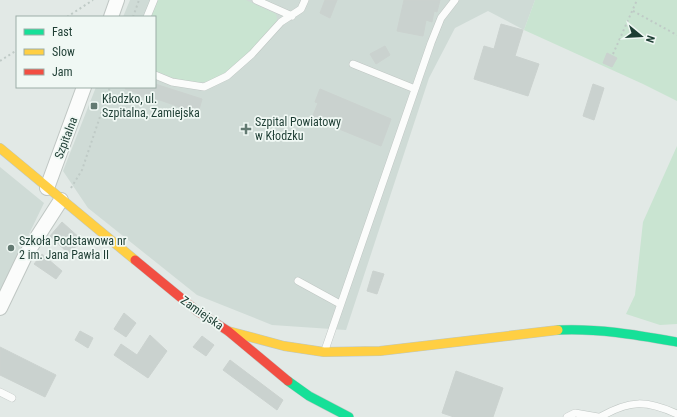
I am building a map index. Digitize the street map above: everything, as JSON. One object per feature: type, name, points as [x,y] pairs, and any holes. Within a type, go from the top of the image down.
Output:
[{"type":"street","points":[[111,16],[117,0]]},
{"type":"street","name":"Szpitalna","points":[[47,188],[84,88]]},
{"type":"street","name":"Zamiejska","points":[[0,148],[62,201],[197,311],[228,331],[275,371],[309,396],[349,417]]},
{"type":"street","points":[[0,308],[25,256],[62,201]]},
{"type":"street","points":[[228,331],[284,346],[324,352],[380,351],[559,330],[596,330],[626,333],[677,342]]},
{"type":"street","points":[[275,371],[273,362],[277,354],[284,346]]},
{"type":"lane","points":[[147,16],[154,0]]},
{"type":"lane","points":[[256,0],[292,16]]},
{"type":"lane","points":[[156,75],[172,82],[204,87],[227,76],[239,67],[267,39],[281,22],[301,9],[305,0]]},
{"type":"lane","points":[[324,352],[441,18],[455,0]]},
{"type":"lane","points":[[353,64],[415,89]]},
{"type":"lane","points":[[298,281],[340,304]]},
{"type":"lane","points":[[0,392],[12,398]]},
{"type":"lane","points":[[567,417],[575,413],[599,417],[612,410],[632,403],[650,404],[677,414]]},
{"type":"path","points":[[69,16],[93,0]]},
{"type":"path","points":[[134,16],[139,0]]},
{"type":"path","points":[[613,54],[637,0]]},
{"type":"path","points":[[633,11],[677,35]]},
{"type":"path","points":[[0,61],[16,51]]},
{"type":"path","points":[[62,201],[82,170],[110,88]]},
{"type":"shaded area","name":"Szpital Powiatowy w Kłodzku","points":[[130,0],[535,0],[524,30],[488,11],[455,28],[429,78],[346,330],[272,325],[197,295],[88,208],[63,171],[96,88],[156,88],[156,16],[123,16]]},
{"type":"shaded area","name":"Szkoła Podstawowa nr 2 im. Jana Pawła II","points":[[0,167],[44,203],[0,294]]},
{"type":"green space","points":[[158,0],[246,0],[276,14],[277,24],[230,70],[212,80],[196,82],[183,81],[156,71],[156,16],[151,16]]},
{"type":"green space","points":[[535,0],[677,0],[677,101],[524,30]]},
{"type":"green space","points":[[677,146],[677,324],[660,325],[626,314],[635,295],[643,222]]},
{"type":"building","points":[[325,0],[337,0],[330,18],[320,13]]},
{"type":"building","points":[[404,0],[440,0],[437,12],[434,11],[432,22],[426,20],[423,36],[397,31]]},
{"type":"building","points":[[501,24],[523,30],[515,56],[539,64],[528,96],[474,79],[484,46],[494,49]]},
{"type":"building","points":[[385,46],[390,55],[376,64],[370,54]]},
{"type":"building","points":[[607,53],[617,58],[612,67],[603,63]]},
{"type":"building","points":[[156,84],[202,99],[198,113],[148,96],[147,98],[137,95],[138,93],[125,89],[156,88]]},
{"type":"building","points":[[593,84],[604,88],[594,120],[583,116]]},
{"type":"building","points":[[320,89],[391,119],[381,146],[312,118],[318,103],[315,102]]},
{"type":"building","points":[[62,222],[82,240],[69,254],[50,236]]},
{"type":"building","points":[[42,254],[62,271],[56,279],[34,264]]},
{"type":"building","points":[[373,271],[384,274],[377,294],[367,291]]},
{"type":"building","points":[[124,313],[136,323],[126,337],[114,329]]},
{"type":"building","points":[[80,331],[93,338],[88,348],[75,340]]},
{"type":"building","points":[[150,335],[167,351],[148,378],[114,355],[121,344],[137,355]]},
{"type":"building","points":[[202,336],[214,345],[206,356],[193,347]]},
{"type":"building","points":[[0,347],[56,375],[45,397],[0,375]]},
{"type":"building","points":[[230,360],[283,400],[277,410],[223,370]]},
{"type":"building","points":[[456,371],[503,388],[493,417],[454,417],[442,413]]},
{"type":"traffic: fast","points":[[558,330],[603,331],[677,342]]},
{"type":"traffic: fast","points":[[288,381],[309,396],[349,417]]},
{"type":"traffic: slow","points":[[0,148],[135,260]]},
{"type":"traffic: slow","points":[[228,331],[284,346],[324,352],[380,351],[558,330]]},
{"type":"traffic: jam","points":[[135,260],[197,311],[228,331],[288,381]]},
{"type":"place","name":"Kłodzko, ul. Szpitalna, Zamiejska","points":[[94,106]]},
{"type":"place","name":"Szpital Powiatowy w Kłodzku","points":[[246,129]]},
{"type":"place","name":"Szkoła Podstawowa nr 2 im. Jana Pawła II","points":[[11,248]]}]
